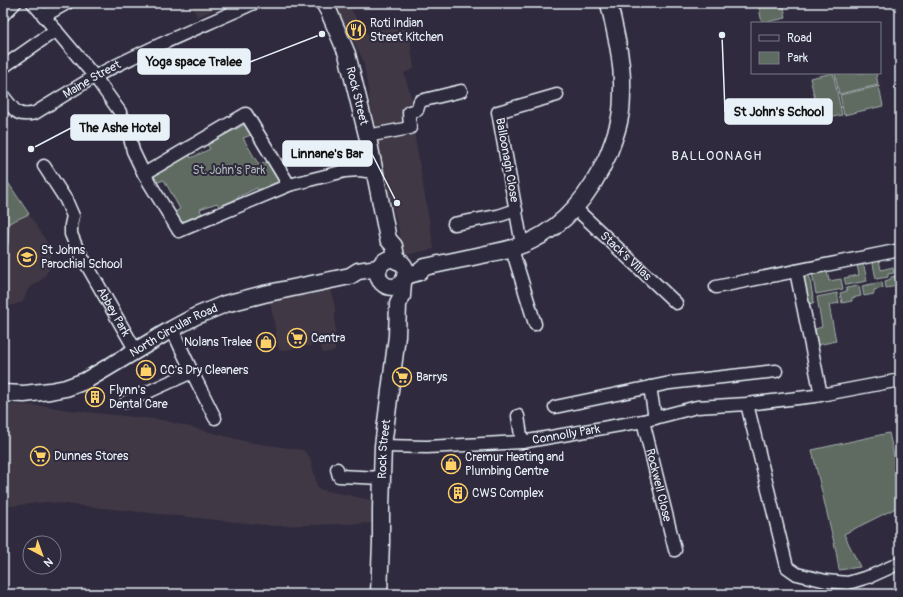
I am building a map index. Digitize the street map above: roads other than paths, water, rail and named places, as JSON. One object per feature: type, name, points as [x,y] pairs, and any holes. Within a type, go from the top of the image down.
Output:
[{"type":"main road","name":"Rock Street","points":[[324,3],[347,54],[367,136],[388,239],[394,246],[392,272],[402,296],[398,304],[397,336],[383,446],[379,594]]},
{"type":"main road","name":"North Circular Road","points":[[3,393],[24,394],[50,391],[66,388],[85,381],[172,329],[196,316],[225,304],[264,294],[350,276],[359,279],[418,265],[425,267],[517,247],[543,235],[560,223],[575,208],[590,188],[604,165],[615,139],[620,117],[622,89],[620,57],[609,3]]},
{"type":"street","points":[[33,3],[95,76],[123,116],[133,151],[144,174],[179,231],[290,185],[345,172],[359,170],[374,172]]},
{"type":"street","points":[[44,16],[66,3]]},
{"type":"street","name":"Maine Street","points":[[3,96],[16,112],[28,115],[35,113],[95,76],[254,3]]},
{"type":"street","points":[[5,62],[56,30]]},
{"type":"street","points":[[367,136],[410,128],[410,112],[417,110],[420,101],[461,92]]},
{"type":"street","name":"Balloonagh Close","points":[[517,247],[516,210],[498,112],[557,95]]},
{"type":"street","points":[[144,174],[246,114],[290,185]]},
{"type":"street","name":"Abbey Park","points":[[44,166],[66,200],[73,216],[71,234],[76,246],[136,351]]},
{"type":"street","name":"Stack's Villas","points":[[575,208],[676,303]]},
{"type":"street","points":[[454,224],[498,216],[516,210]]},
{"type":"street","points":[[517,247],[535,324]]},
{"type":"street","points":[[716,286],[900,250]]},
{"type":"street","points":[[796,271],[821,395]]},
{"type":"street","points":[[172,329],[215,418]]},
{"type":"street","points":[[555,407],[670,383],[776,371]]},
{"type":"street","points":[[126,402],[192,372]]},
{"type":"street","name":"Connolly Park","points":[[383,446],[427,447],[522,442],[643,421],[697,407],[747,404],[821,395],[900,380]]},
{"type":"street","points":[[650,387],[655,418]]},
{"type":"street","points":[[747,404],[787,568],[796,574],[826,581],[848,583],[871,576],[900,563]]},
{"type":"street","points":[[518,416],[522,442]]},
{"type":"street","name":"Rockwell Close","points":[[643,421],[675,550]]},
{"type":"street","points":[[337,469],[339,476],[382,478]]},
{"type":"place","name":"Roti Indian Street Kitchen","points":[[356,30]]},
{"type":"place","name":"Yoga space Tralee","points":[[322,34]]},
{"type":"place","name":"St John's School","points":[[722,35]]},
{"type":"place","name":"The Ashe Hotel","points":[[31,149]]},
{"type":"place","name":"Linnane's Bar","points":[[397,203]]},
{"type":"place","name":"St Johns Parochial School","points":[[27,257]]},
{"type":"place","name":"Centra","points":[[297,338]]},
{"type":"place","name":"Nolans Tralee","points":[[266,342]]},
{"type":"place","name":"CC's Dry Cleaners","points":[[146,370]]},
{"type":"place","name":"Barrys","points":[[402,377]]},
{"type":"place","name":"Flynn's Dental Care","points":[[95,397]]},
{"type":"place","name":"Dunnes Stores","points":[[40,456]]},
{"type":"place","name":"Cremur Heating and Plumbing Centre","points":[[451,464]]},
{"type":"place","name":"CWS Complex","points":[[458,493]]},
{"type":"district","name":"BALLOONAGH","points":[[717,156]]},
{"type":"park label","name":"St. John's Park","points":[[229,170]]}]
